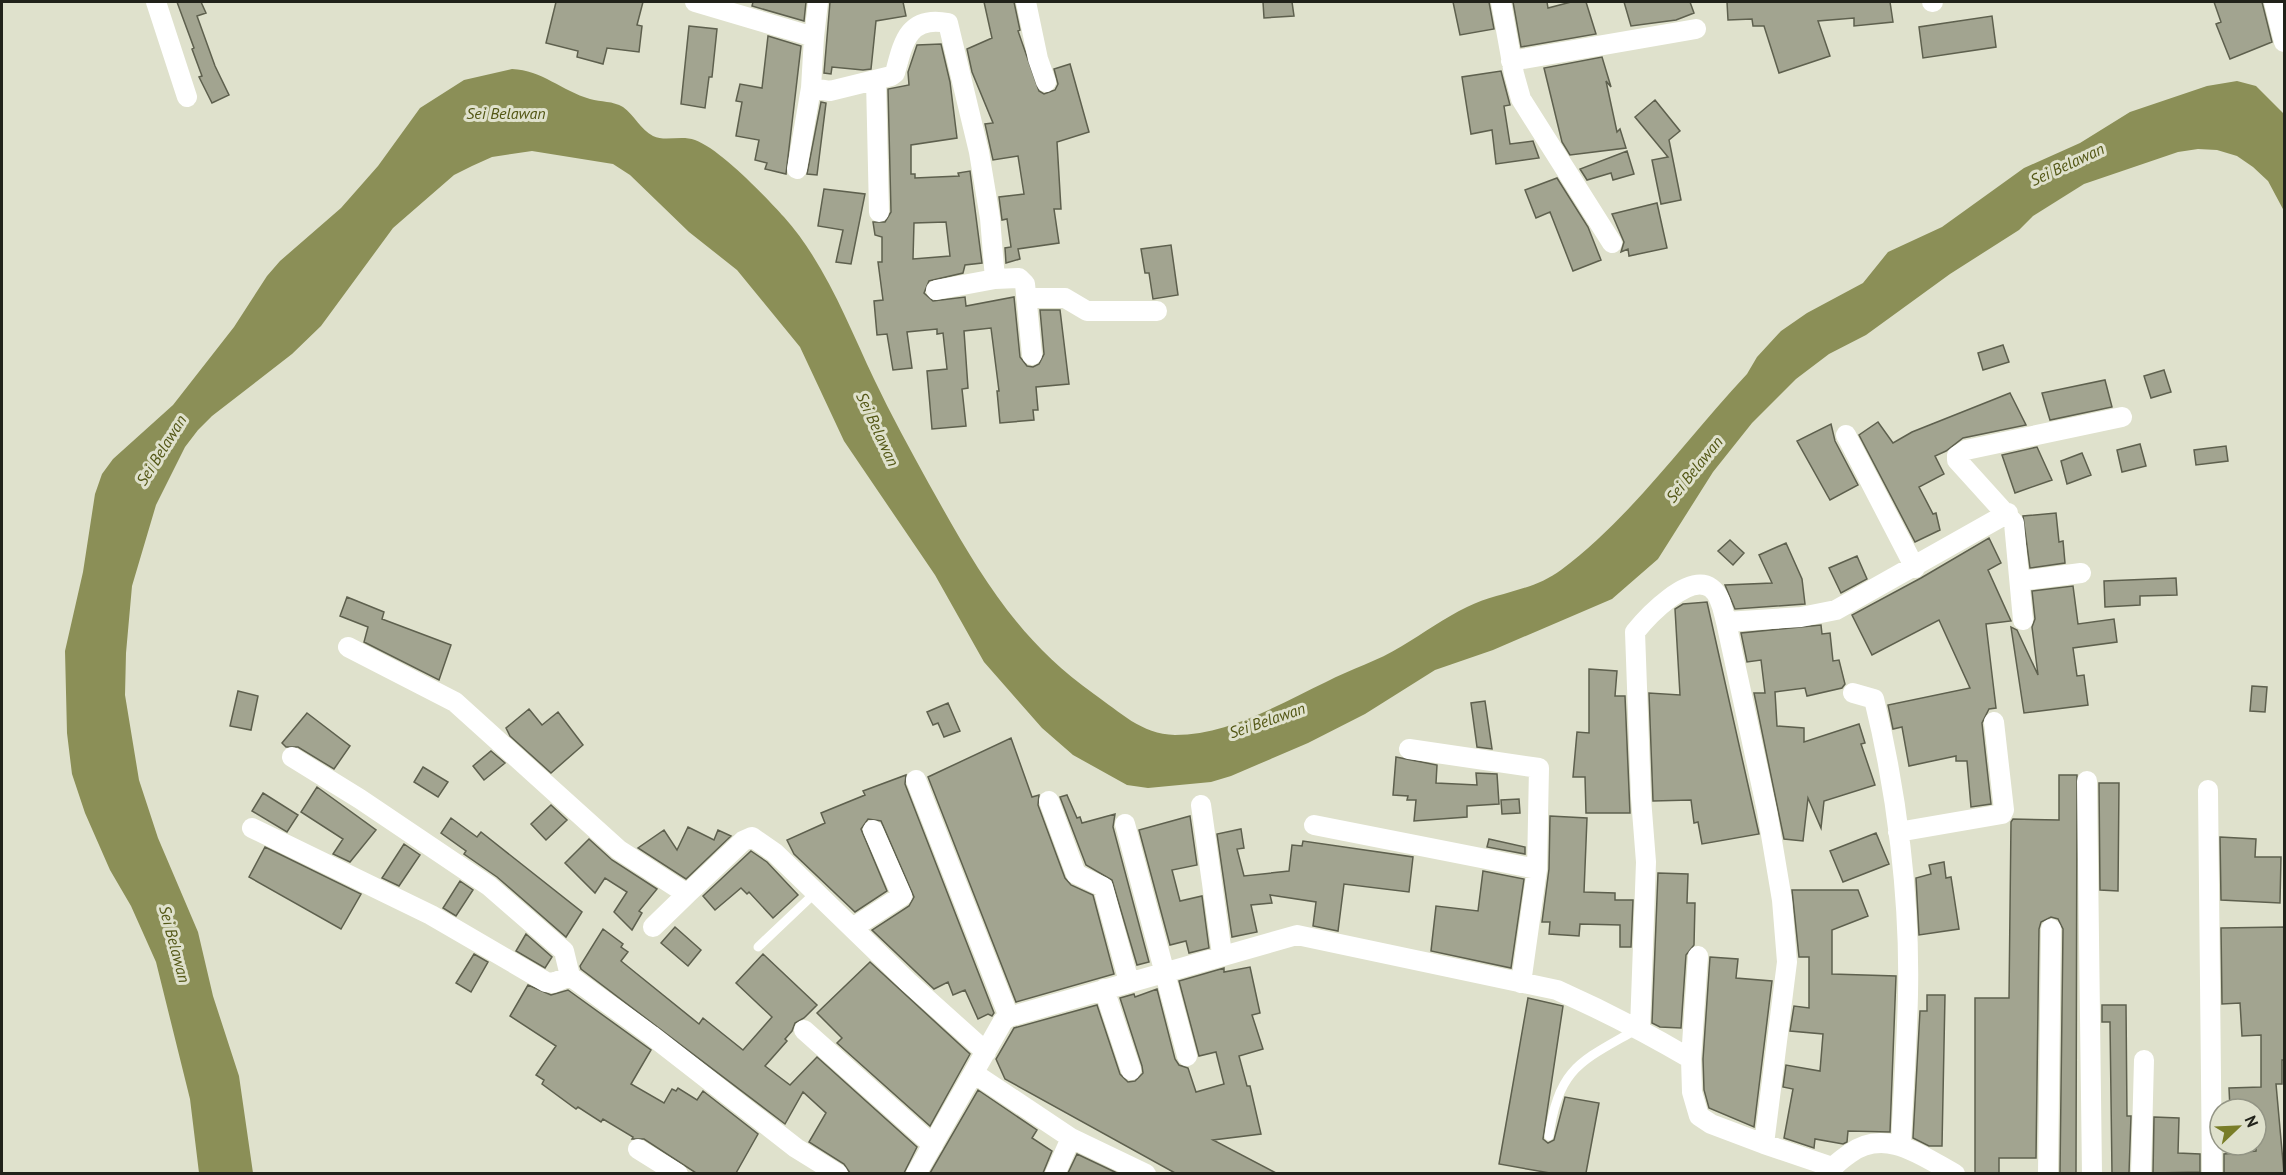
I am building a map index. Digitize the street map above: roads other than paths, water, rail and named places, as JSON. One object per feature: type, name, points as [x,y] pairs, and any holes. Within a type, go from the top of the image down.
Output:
[{"type":"street","points":[[156,2],[187,97]]},
{"type":"street","points":[[695,2],[814,37]]},
{"type":"street","points":[[796,169],[811,88],[818,2]]},
{"type":"street","points":[[1026,2],[1038,58],[1046,82]]},
{"type":"street","points":[[1501,2],[1511,61],[1521,99],[1612,243]]},
{"type":"street","points":[[2274,2],[2284,42]]},
{"type":"street","points":[[811,88],[830,91],[895,73],[904,39],[909,32],[932,23],[948,23],[979,152],[990,218],[995,279]]},
{"type":"street","points":[[1511,61],[1696,29]]},
{"type":"street","points":[[876,80],[879,212]]},
{"type":"street","points":[[936,290],[995,279],[1023,280],[1027,298],[1032,356]]},
{"type":"street","points":[[1027,298],[1065,298],[1087,311],[1157,311]]},
{"type":"street","points":[[2023,620],[2017,531],[2008,513],[1957,460],[1960,453],[2122,417]]},
{"type":"street","points":[[1846,435],[1915,568]]},
{"type":"street","points":[[1726,622],[1802,616],[1836,610],[1915,568],[2008,513]]},
{"type":"street","points":[[2020,581],[2081,573]]},
{"type":"street","points":[[1640,1028],[1646,862],[1641,798],[1635,632],[1647,616],[1672,596],[1698,584],[1710,586],[1718,594],[1726,622],[1767,811],[1782,900],[1787,962],[1764,1144]]},
{"type":"street","points":[[348,647],[455,702],[619,850],[687,894]]},
{"type":"street","points":[[1853,693],[1874,699],[1885,747],[1898,832],[1908,993],[1901,1145]]},
{"type":"street","points":[[1898,832],[2002,814],[2004,810],[1994,722]]},
{"type":"street","points":[[1409,749],[1539,768],[1538,869],[1521,982]]},
{"type":"street","points":[[292,757],[360,799],[489,886],[564,951],[570,976],[651,1035],[796,1148],[838,1173]]},
{"type":"street","points":[[916,780],[1009,1017]]},
{"type":"street","points":[[2087,781],[2092,1173]]},
{"type":"street","points":[[2208,790],[2212,1173]]},
{"type":"street","points":[[1049,801],[1076,874],[1103,887],[1129,982]]},
{"type":"street","points":[[1201,805],[1222,954]]},
{"type":"street","points":[[1125,824],[1187,1056]]},
{"type":"street","points":[[1314,825],[1538,869]]},
{"type":"street","points":[[252,828],[431,915],[546,982],[553,983],[570,976]]},
{"type":"street","points":[[854,927],[902,896],[873,830]]},
{"type":"street","points":[[653,927],[749,836],[775,854],[814,893],[854,927],[908,982],[986,1052]]},
{"type":"street","points":[[2048,1173],[2051,929]]},
{"type":"street","points":[[916,1173],[975,1074],[1003,1021],[1009,1017],[1222,954],[1297,935],[1557,990],[1640,1028],[1691,1059]]},
{"type":"street","points":[[1698,956],[1691,1059],[1692,1092],[1699,1116],[1711,1124],[1831,1170],[1864,1144],[1901,1145],[1955,1173]]},
{"type":"street","points":[[1104,989],[1131,1070]]},
{"type":"street","points":[[804,1030],[933,1145]]},
{"type":"street","points":[[2141,1173],[2144,1060]]},
{"type":"street","points":[[975,1074],[1071,1138],[1146,1173]]},
{"type":"street","points":[[1055,1173],[1071,1138]]},
{"type":"street","points":[[638,1149],[678,1173]]},
{"type":"lane","points":[[758,948],[814,893]]},
{"type":"lane","points":[[1549,1136],[1552,1109],[1568,1074],[1586,1058],[1640,1028]]},
{"type":"water","name":"Sei Belawan","points":[[512,69],[533,73],[590,99],[619,105],[627,110],[645,130],[658,138],[695,140],[717,153],[754,186],[799,235],[824,274],[880,392],[929,484],[963,544],[999,599],[1041,650],[1066,673],[1132,721],[1152,731],[1175,735],[1214,730],[1253,717],[1384,656],[1467,607],[1539,583],[1561,570],[1587,549],[1635,502],[1747,374],[1757,357],[1781,331],[1807,313],[1863,283],[1888,252],[1942,227],[2024,168],[2080,143],[2130,112],[2207,86],[2237,81],[2256,86],[2284,114],[2284,211],[2268,181],[2253,167],[2237,156],[2217,150],[2198,149],[2178,152],[2084,184],[2033,216],[2019,230],[1950,274],[1866,335],[1829,354],[1796,379],[1752,423],[1713,472],[1658,559],[1612,599],[1493,650],[1435,670],[1365,714],[1308,743],[1231,776],[1211,782],[1148,788],[1127,785],[1073,755],[1042,728],[984,662],[935,575],[844,441],[800,347],[737,270],[689,232],[630,175],[613,164],[532,151],[492,157],[472,166],[454,175],[393,228],[321,326],[292,354],[212,416],[198,430],[185,447],[156,505],[132,586],[125,695],[139,780],[158,838],[198,932],[213,996],[239,1076],[253,1173],[199,1173],[190,1099],[156,962],[131,906],[110,870],[85,813],[72,774],[67,733],[65,651],[83,572],[95,494],[102,474],[113,459],[173,405],[234,327],[267,276],[280,261],[341,208],[378,166],[420,108],[464,80]]}]
